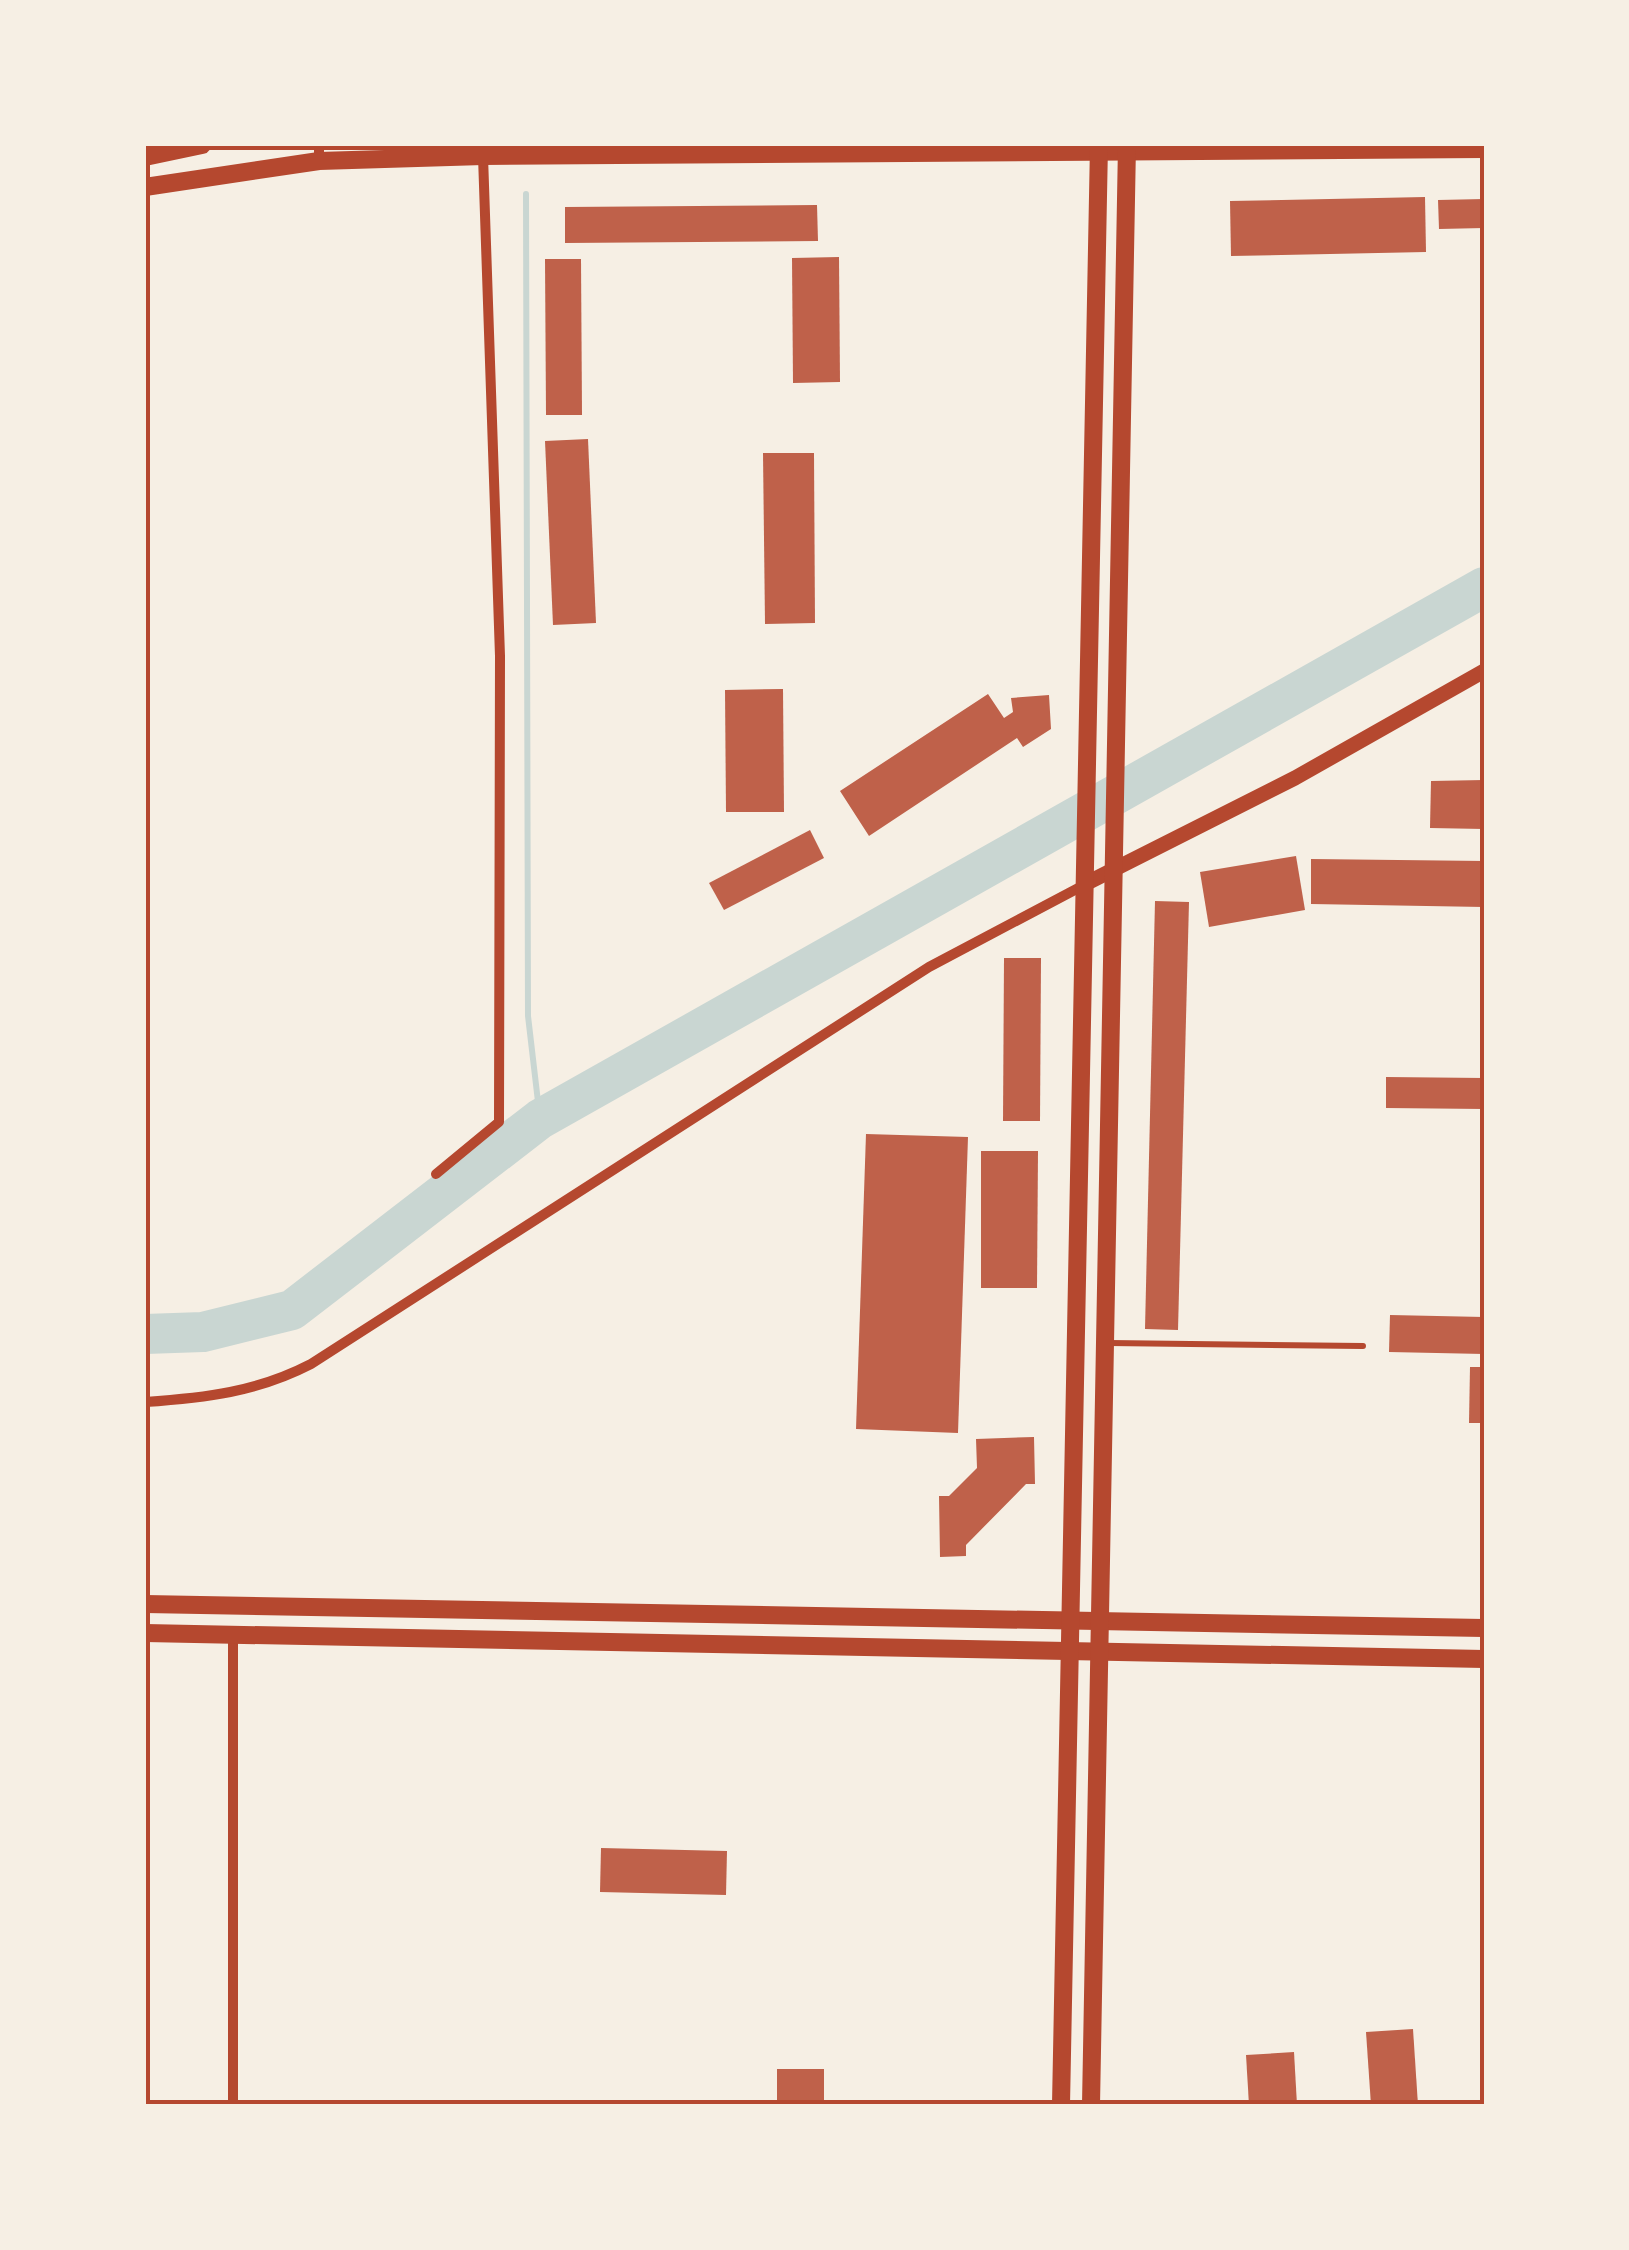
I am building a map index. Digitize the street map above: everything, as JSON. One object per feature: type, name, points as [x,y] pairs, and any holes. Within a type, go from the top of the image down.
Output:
[{"type":"main road","points":[[145,157],[202,145]]},
{"type":"main road","points":[[1062,2105],[1099,148]]},
{"type":"main road","points":[[145,187],[319,153],[483,156],[1099,148],[1484,149]]},
{"type":"main road","points":[[1091,2105],[1127,148]]},
{"type":"main road","points":[[145,1604],[1484,1628]]},
{"type":"main road","points":[[145,1633],[1484,1658]]},
{"type":"street","points":[[436,1174],[499,1122],[500,656],[483,156]]},
{"type":"street","points":[[145,1402],[232,1394],[260,1387],[311,1364],[929,966],[1295,778],[1484,670]]},
{"type":"street","points":[[232,2105],[233,1636]]},
{"type":"lane","points":[[1104,1343],[1363,1346]]},
{"type":"building","points":[[1425,197],[1426,252],[1231,256],[1230,201]]},
{"type":"building","points":[[1484,199],[1484,228],[1439,229],[1438,200]]},
{"type":"building","points":[[817,205],[818,241],[565,243],[565,207]]},
{"type":"building","points":[[839,257],[840,382],[793,383],[792,258]]},
{"type":"building","points":[[545,259],[581,259],[582,415],[546,415]]},
{"type":"building","points":[[588,439],[596,623],[553,625],[545,441]]},
{"type":"building","points":[[763,453],[814,453],[815,623],[765,624]]},
{"type":"building","points":[[783,689],[784,812],[726,812],[725,690]]},
{"type":"building","points":[[988,694],[1004,718],[1013,712],[1011,698],[1049,695],[1051,729],[1023,747],[1017,738],[869,836],[840,791]]},
{"type":"building","points":[[1484,780],[1484,829],[1430,828],[1431,781]]},
{"type":"building","points":[[810,830],[824,858],[724,910],[709,883]]},
{"type":"building","points":[[1296,856],[1305,910],[1209,927],[1200,872]]},
{"type":"building","points":[[1311,859],[1484,861],[1484,907],[1311,904]]},
{"type":"building","points":[[1155,901],[1189,902],[1178,1330],[1145,1329]]},
{"type":"building","points":[[1004,958],[1041,958],[1040,1121],[1003,1121]]},
{"type":"building","points":[[1386,1077],[1484,1078],[1484,1109],[1386,1108]]},
{"type":"building","points":[[866,1134],[968,1137],[958,1433],[856,1429]]},
{"type":"building","points":[[981,1151],[1038,1151],[1037,1288],[981,1288]]},
{"type":"building","points":[[1390,1315],[1484,1317],[1484,1354],[1389,1352]]},
{"type":"building","points":[[1470,1367],[1484,1367],[1484,1423],[1469,1423]]},
{"type":"building","points":[[1034,1437],[1035,1484],[1026,1484],[966,1545],[966,1556],[940,1557],[939,1496],[949,1496],[977,1468],[976,1439]]},
{"type":"building","points":[[601,1848],[727,1851],[726,1895],[600,1892]]},
{"type":"building","points":[[1413,2029],[1418,2105],[1371,2105],[1366,2032]]},
{"type":"building","points":[[1294,2052],[1297,2105],[1249,2105],[1246,2055]]},
{"type":"building","points":[[777,2069],[824,2069],[824,2105],[777,2105]]},
{"type":"waterway","points":[[526,194],[528,1016],[540,1119]]},
{"type":"waterway","points":[[145,1334],[203,1332],[292,1310],[540,1119],[1484,587]]}]
